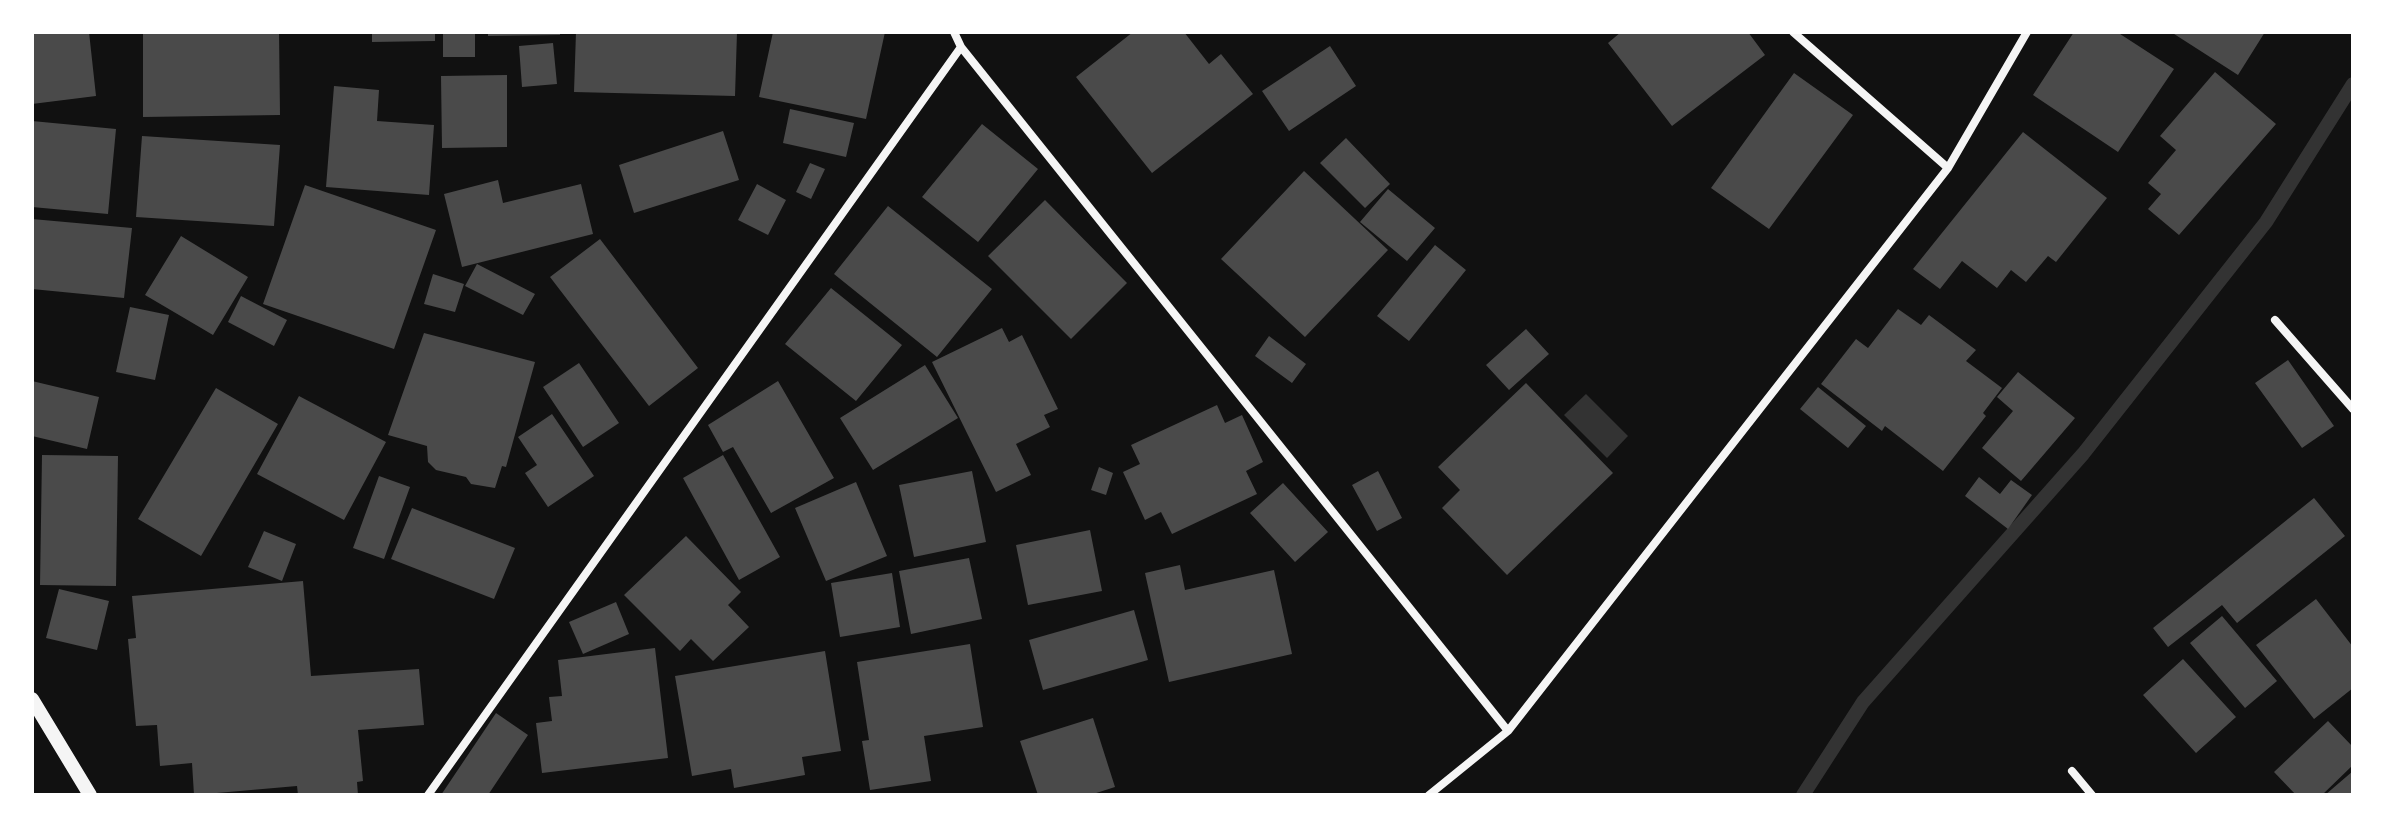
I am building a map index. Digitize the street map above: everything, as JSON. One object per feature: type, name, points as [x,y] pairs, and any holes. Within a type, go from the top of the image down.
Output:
[{"type":"street","points":[[954,32],[961,47],[1508,731]]},
{"type":"street","points":[[1793,32],[1948,168]]},
{"type":"street","points":[[1429,795],[1508,731],[1948,168],[2027,32]]},
{"type":"street","points":[[428,795],[961,47]]},
{"type":"street","points":[[2275,320],[2353,409]]},
{"type":"street","points":[[32,699],[90,795]]},
{"type":"street","points":[[2072,771],[2092,795]]},
{"type":"shaded area","points":[[1586,394],[1628,436],[1607,458],[1564,415]]},
{"type":"building","points":[[32,32],[89,32],[96,96],[32,104]]},
{"type":"building","points":[[143,32],[279,32],[280,115],[143,117]]},
{"type":"building","points":[[372,32],[435,32],[435,41],[372,42]]},
{"type":"building","points":[[443,32],[475,32],[475,57],[443,57]]},
{"type":"building","points":[[488,32],[560,32],[560,35],[488,36]]},
{"type":"building","points":[[576,32],[737,32],[735,96],[574,92]]},
{"type":"building","points":[[773,32],[885,32],[866,119],[759,97]]},
{"type":"building","points":[[1133,32],[1184,32],[1209,64],[1221,54],[1253,94],[1152,173],[1076,77]]},
{"type":"building","points":[[1621,32],[1748,32],[1765,55],[1672,126],[1608,43]]},
{"type":"building","points":[[2074,32],[2117,32],[2174,69],[2118,152],[2033,95]]},
{"type":"building","points":[[2171,32],[2265,32],[2238,75]]},
{"type":"building","points":[[553,43],[557,84],[522,87],[519,46]]},
{"type":"building","points":[[1330,46],[1356,86],[1289,131],[1262,91]]},
{"type":"building","points":[[2215,72],[2276,124],[2179,235],[2148,209],[2161,194],[2148,183],[2176,150],[2160,136]]},
{"type":"building","points":[[1794,73],[1853,115],[1769,229],[1711,188]]},
{"type":"building","points":[[507,75],[507,147],[442,148],[441,76]]},
{"type":"building","points":[[334,86],[379,90],[377,121],[434,125],[429,195],[326,187]]},
{"type":"building","points":[[790,109],[854,123],[846,157],[783,143]]},
{"type":"building","points":[[32,121],[116,129],[108,214],[32,207]]},
{"type":"building","points":[[982,124],[1038,169],[978,242],[922,197]]},
{"type":"building","points":[[723,131],[739,180],[634,213],[619,165]]},
{"type":"building","points":[[2023,132],[2107,198],[2056,262],[2048,256],[2026,282],[2011,270],[1997,288],[1962,261],[1940,289],[1913,269]]},
{"type":"building","points":[[142,136],[280,145],[274,226],[136,217]]},
{"type":"building","points":[[1346,138],[1390,184],[1365,208],[1320,163]]},
{"type":"building","points":[[810,163],[825,169],[811,199],[796,192]]},
{"type":"building","points":[[1304,171],[1388,250],[1305,337],[1221,259]]},
{"type":"building","points":[[498,180],[503,203],[581,184],[593,234],[462,267],[444,194]]},
{"type":"building","points":[[757,184],[786,200],[768,235],[738,220]]},
{"type":"building","points":[[305,185],[436,230],[394,349],[263,304]]},
{"type":"building","points":[[1388,189],[1435,228],[1407,261],[1360,222]]},
{"type":"building","points":[[1045,200],[1127,283],[1071,339],[988,256]]},
{"type":"building","points":[[888,206],[992,289],[937,357],[834,274]]},
{"type":"building","points":[[32,219],[132,228],[124,298],[32,289]]},
{"type":"building","points":[[181,236],[248,277],[213,335],[145,295]]},
{"type":"building","points":[[600,239],[698,368],[649,406],[550,277]]},
{"type":"building","points":[[1435,245],[1466,270],[1409,341],[1377,316]]},
{"type":"building","points":[[477,264],[535,294],[523,315],[465,286]]},
{"type":"building","points":[[433,274],[464,284],[455,312],[424,304]]},
{"type":"building","points":[[831,288],[902,345],[856,401],[785,344]]},
{"type":"building","points":[[241,296],[287,320],[274,346],[228,322]]},
{"type":"building","points":[[130,307],[169,315],[155,380],[116,372]]},
{"type":"building","points":[[1898,309],[1921,325],[1929,315],[1976,350],[1966,361],[2002,388],[1983,413],[1986,416],[1943,471],[1885,426],[1882,431],[1821,384],[1856,339],[1868,348]]},
{"type":"building","points":[[1002,328],[1009,342],[1022,335],[1058,409],[1044,415],[1050,427],[1016,444],[1031,475],[996,492],[932,362]]},
{"type":"building","points":[[1526,329],[1549,354],[1509,390],[1486,365]]},
{"type":"building","points":[[424,333],[535,362],[506,467],[502,466],[495,488],[471,484],[466,477],[436,470],[428,462],[427,446],[388,435]]},
{"type":"building","points":[[1269,336],[1306,364],[1292,383],[1255,356]]},
{"type":"building","points":[[2288,360],[2334,426],[2302,448],[2255,383]]},
{"type":"building","points":[[579,363],[619,423],[583,447],[543,387]]},
{"type":"building","points":[[925,365],[958,418],[873,470],[840,418]]},
{"type":"building","points":[[2018,372],[2075,418],[2021,481],[1982,448],[2013,411],[1997,397]]},
{"type":"building","points":[[32,381],[99,397],[87,449],[32,436]]},
{"type":"building","points":[[778,381],[834,478],[771,513],[733,447],[723,452],[708,425]]},
{"type":"building","points":[[1526,383],[1613,473],[1507,575],[1442,508],[1460,490],[1438,467]]},
{"type":"building","points":[[1818,387],[1866,426],[1848,448],[1800,409]]},
{"type":"building","points":[[216,388],[278,424],[201,556],[138,519]]},
{"type":"building","points":[[299,396],[386,442],[344,520],[257,474]]},
{"type":"building","points":[[1217,405],[1225,423],[1242,415],[1263,462],[1246,471],[1257,494],[1172,534],[1161,512],[1145,520],[1123,472],[1140,464],[1131,445]]},
{"type":"building","points":[[552,414],[594,476],[548,507],[525,473],[537,465],[518,437]]},
{"type":"building","points":[[42,455],[118,456],[116,586],[40,585]]},
{"type":"building","points":[[723,455],[780,557],[739,580],[683,478]]},
{"type":"building","points":[[1099,467],[1113,473],[1106,495],[1091,490]]},
{"type":"building","points":[[972,471],[986,542],[914,557],[899,485]]},
{"type":"building","points":[[1378,471],[1402,518],[1377,531],[1352,485]]},
{"type":"building","points":[[379,476],[410,487],[384,559],[353,548]]},
{"type":"building","points":[[1979,477],[2000,494],[2011,480],[2032,495],[2008,529],[1965,496]]},
{"type":"building","points":[[856,482],[887,556],[826,581],[795,508]]},
{"type":"building","points":[[1283,483],[1328,532],[1295,562],[1250,513]]},
{"type":"building","points":[[2314,498],[2345,536],[2237,623],[2222,605],[2168,647],[2153,628]]},
{"type":"building","points":[[412,508],[515,548],[494,599],[391,559]]},
{"type":"building","points":[[1090,530],[1102,591],[1028,605],[1016,545]]},
{"type":"building","points":[[264,531],[296,544],[282,581],[248,567]]},
{"type":"building","points":[[686,536],[741,592],[728,605],[749,627],[713,661],[691,639],[680,651],[624,595]]},
{"type":"building","points":[[969,558],[982,619],[911,634],[899,571]]},
{"type":"building","points":[[1180,565],[1185,590],[1274,570],[1292,654],[1169,682],[1145,573]]},
{"type":"building","points":[[892,573],[900,627],[840,637],[831,583]]},
{"type":"building","points":[[303,581],[311,676],[419,669],[424,725],[358,730],[363,781],[357,782],[358,795],[298,795],[297,786],[194,795],[192,763],[160,766],[157,725],[136,726],[128,639],[136,638],[132,596]]},
{"type":"building","points":[[59,589],[109,601],[97,650],[46,638]]},
{"type":"building","points":[[2316,599],[2353,647],[2353,688],[2314,719],[2256,645]]},
{"type":"building","points":[[616,602],[629,634],[583,654],[569,622]]},
{"type":"building","points":[[1134,610],[1148,660],[1043,690],[1029,640]]},
{"type":"building","points":[[2222,616],[2277,681],[2245,708],[2190,643]]},
{"type":"building","points":[[970,644],[983,727],[924,736],[931,781],[870,790],[862,741],[869,740],[857,662]]},
{"type":"building","points":[[655,648],[668,758],[542,773],[536,723],[552,721],[549,697],[562,696],[558,660]]},
{"type":"building","points":[[825,651],[841,751],[802,757],[805,775],[734,788],[731,769],[692,776],[675,676]]},
{"type":"building","points":[[2183,659],[2236,717],[2196,753],[2143,695]]},
{"type":"building","points":[[496,713],[528,735],[488,795],[441,795]]},
{"type":"building","points":[[1093,718],[1115,787],[1090,795],[1038,795],[1020,741]]},
{"type":"building","points":[[2328,721],[2353,747],[2353,765],[2322,795],[2296,795],[2274,772]]},
{"type":"building","points":[[2353,771],[2353,795],[2325,795]]},
{"type":"waterway","points":[[1803,795],[1863,702],[2083,454],[2266,222],[2353,84]]}]
